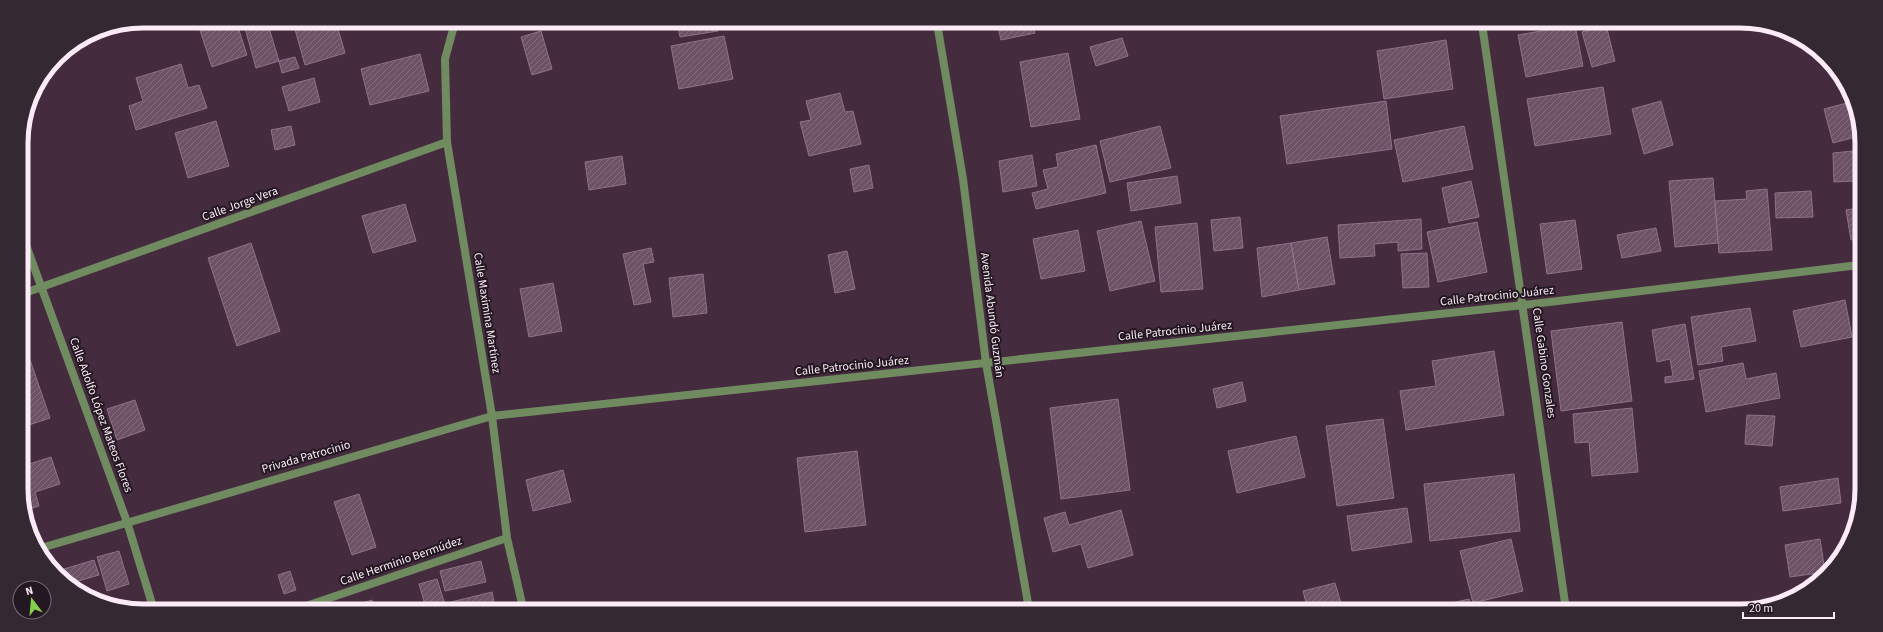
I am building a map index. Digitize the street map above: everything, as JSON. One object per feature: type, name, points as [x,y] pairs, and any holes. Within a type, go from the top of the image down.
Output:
[{"type":"street","name":"Calle Maximina Martínez","points":[[453,28],[445,59],[447,142],[492,416],[507,538],[522,604]]},
{"type":"street","name":"Avenida Abundó Guzmán","points":[[938,28],[963,179],[986,364],[1028,604]]},
{"type":"street","name":"Calle Gabino Gonzales","points":[[1483,28],[1524,305],[1565,604]]},
{"type":"street","name":"Calle Jorge Vera","points":[[28,292],[42,289],[447,142]]},
{"type":"street","name":"Calle Adolfo López Mateos Flores","points":[[28,250],[127,522],[152,604]]},
{"type":"street","name":"Calle Patrocinio Juárez","points":[[492,416],[1524,305],[1855,265]]},
{"type":"street","name":"Privada Patrocinio","points":[[44,547],[492,416]]},
{"type":"street","name":"Calle Herminio Bermúdez","points":[[312,604],[507,538]]},
{"type":"building","points":[[199,28],[238,28],[247,55],[212,67]]},
{"type":"building","points":[[245,28],[269,28],[279,61],[256,68]]},
{"type":"building","points":[[295,28],[338,28],[345,53],[305,65]]},
{"type":"building","points":[[678,28],[717,28],[718,31],[680,37]]},
{"type":"building","points":[[998,28],[1034,28],[1035,33],[1001,40]]},
{"type":"building","points":[[1558,28],[1576,28],[1583,66],[1526,77],[1518,35]]},
{"type":"building","points":[[1596,28],[1607,28],[1615,61],[1592,67],[1582,32]]},
{"type":"building","points":[[541,31],[552,69],[532,75],[521,37]]},
{"type":"building","points":[[724,36],[733,79],[679,89],[671,46]]},
{"type":"building","points":[[1122,38],[1128,56],[1096,66],[1090,47]]},
{"type":"building","points":[[1446,40],[1453,89],[1384,99],[1377,51]]},
{"type":"building","points":[[1068,53],[1080,119],[1031,127],[1020,62]]},
{"type":"building","points":[[420,54],[429,91],[370,105],[361,69]]},
{"type":"building","points":[[295,57],[299,68],[282,73],[279,61]]},
{"type":"building","points":[[181,64],[188,88],[199,85],[207,108],[136,130],[129,106],[143,101],[136,78]]},
{"type":"building","points":[[314,78],[320,102],[289,111],[282,87]]},
{"type":"building","points":[[1603,87],[1611,134],[1535,146],[1527,99]]},
{"type":"building","points":[[840,93],[845,112],[853,111],[861,144],[809,156],[800,122],[811,120],[806,101]]},
{"type":"building","points":[[1386,101],[1392,149],[1287,164],[1280,116]]},
{"type":"building","points":[[1661,101],[1673,145],[1644,154],[1632,109]]},
{"type":"building","points":[[1847,103],[1855,137],[1833,143],[1824,109]]},
{"type":"building","points":[[216,121],[229,166],[188,178],[175,133]]},
{"type":"building","points":[[291,126],[295,145],[275,150],[271,130]]},
{"type":"building","points":[[1160,126],[1171,168],[1110,182],[1100,141]]},
{"type":"building","points":[[1464,126],[1473,169],[1403,182],[1394,140]]},
{"type":"building","points":[[1096,145],[1106,193],[1036,209],[1032,193],[1048,189],[1043,170],[1058,167],[1056,154]]},
{"type":"building","points":[[1853,151],[1855,181],[1834,182],[1833,153]]},
{"type":"building","points":[[1032,155],[1037,186],[1003,192],[999,161]]},
{"type":"building","points":[[622,156],[626,184],[589,190],[585,162]]},
{"type":"building","points":[[869,165],[873,188],[854,192],[850,169]]},
{"type":"building","points":[[1177,176],[1181,203],[1131,211],[1127,183]]},
{"type":"building","points":[[1713,178],[1718,243],[1675,247],[1669,181]]},
{"type":"building","points":[[1471,181],[1479,217],[1449,223],[1442,188]]},
{"type":"building","points":[[1767,189],[1772,250],[1719,253],[1715,201],[1747,199],[1746,191]]},
{"type":"building","points":[[1811,191],[1813,217],[1776,218],[1775,193]]},
{"type":"building","points":[[405,204],[416,241],[373,253],[362,216]]},
{"type":"building","points":[[1855,209],[1855,239],[1851,240],[1846,210]]},
{"type":"building","points":[[1240,217],[1243,248],[1214,251],[1211,220]]},
{"type":"building","points":[[1421,219],[1422,249],[1398,251],[1398,242],[1374,244],[1375,256],[1340,258],[1338,225]]},
{"type":"building","points":[[1575,220],[1582,269],[1547,274],[1540,224]]},
{"type":"building","points":[[1141,221],[1155,281],[1110,291],[1097,231]]},
{"type":"building","points":[[1477,222],[1487,272],[1438,282],[1427,232]]},
{"type":"building","points":[[1197,223],[1203,289],[1161,292],[1155,227]]},
{"type":"building","points":[[1656,228],[1661,251],[1622,258],[1617,235]]},
{"type":"building","points":[[1078,230],[1085,271],[1041,279],[1033,239]]},
{"type":"building","points":[[1327,237],[1335,284],[1299,290],[1291,243]]},
{"type":"building","points":[[251,243],[280,331],[237,346],[208,258]]},
{"type":"building","points":[[1291,243],[1299,290],[1262,297],[1257,248]]},
{"type":"building","points":[[651,248],[654,262],[643,264],[651,302],[634,305],[623,254]]},
{"type":"building","points":[[847,251],[855,289],[835,293],[828,255]]},
{"type":"building","points":[[1427,253],[1429,287],[1403,288],[1401,254]]},
{"type":"building","points":[[703,274],[707,313],[673,317],[669,278]]},
{"type":"building","points":[[553,283],[562,331],[529,337],[520,289]]},
{"type":"building","points":[[1845,300],[1852,337],[1801,347],[1793,311]]},
{"type":"building","points":[[1750,308],[1756,341],[1721,347],[1723,361],[1698,365],[1691,317]]},
{"type":"building","points":[[1622,322],[1632,401],[1561,411],[1551,331]]},
{"type":"building","points":[[1685,324],[1694,379],[1665,383],[1665,377],[1673,376],[1670,359],[1657,362],[1652,330]]},
{"type":"building","points":[[1494,351],[1504,415],[1406,430],[1400,391],[1436,386],[1432,361]]},
{"type":"building","points":[[28,354],[50,418],[28,425]]},
{"type":"building","points":[[1743,363],[1746,379],[1776,373],[1780,398],[1706,412],[1699,371]]},
{"type":"building","points":[[1242,382],[1246,401],[1217,408],[1213,389]]},
{"type":"building","points":[[1118,399],[1130,490],[1061,499],[1050,408]]},
{"type":"building","points":[[135,400],[145,430],[117,440],[107,409]]},
{"type":"building","points":[[1632,408],[1638,472],[1592,476],[1589,442],[1575,443],[1573,414]]},
{"type":"building","points":[[1747,415],[1775,416],[1772,446],[1745,444]]},
{"type":"building","points":[[1383,419],[1394,498],[1337,506],[1326,426]]},
{"type":"building","points":[[1296,436],[1305,477],[1237,493],[1228,451]]},
{"type":"building","points":[[857,451],[866,525],[805,532],[797,458]]},
{"type":"building","points":[[51,457],[60,484],[35,492],[39,506],[30,509],[28,496],[28,464]]},
{"type":"building","points":[[563,470],[571,502],[533,511],[526,480]]},
{"type":"building","points":[[1514,474],[1520,531],[1430,541],[1424,484]]},
{"type":"building","points":[[1838,478],[1841,503],[1783,511],[1780,487]]},
{"type":"building","points":[[359,494],[376,547],[352,555],[334,502]]},
{"type":"building","points":[[1407,508],[1412,542],[1352,551],[1347,516]]},
{"type":"building","points":[[1121,510],[1133,555],[1088,568],[1081,544],[1053,552],[1044,518],[1065,512],[1069,525]]},
{"type":"building","points":[[1511,539],[1523,591],[1473,603],[1460,551]]},
{"type":"building","points":[[1820,539],[1824,567],[1818,573],[1790,577],[1785,545]]},
{"type":"building","points":[[119,551],[129,584],[107,591],[97,557]]},
{"type":"building","points":[[94,560],[99,575],[75,582],[62,570]]},
{"type":"building","points":[[481,561],[486,582],[445,591],[440,571]]},
{"type":"building","points":[[290,571],[296,590],[284,594],[278,575]]},
{"type":"building","points":[[437,579],[445,604],[425,604],[419,584]]},
{"type":"building","points":[[1335,583],[1341,603],[1306,604],[1303,591]]},
{"type":"building","points":[[492,592],[494,602],[485,604],[451,604],[451,602]]},
{"type":"building","points":[[1469,599],[1470,604],[1447,604]]},
{"type":"building","points":[[372,600],[373,604],[360,604]]}]
